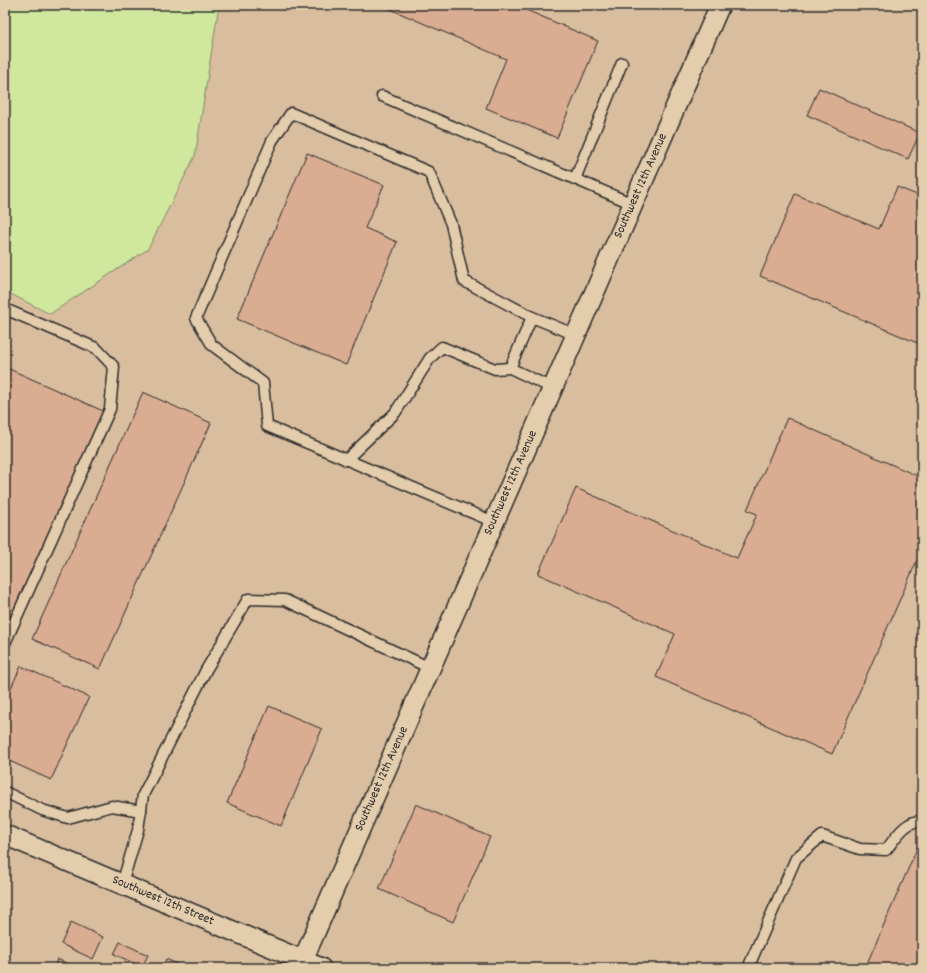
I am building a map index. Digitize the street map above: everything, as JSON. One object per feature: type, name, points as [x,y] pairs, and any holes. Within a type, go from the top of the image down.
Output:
[{"type":"street","name":"Southwest 12th Avenue","points":[[302,960],[720,5]]},
{"type":"street","name":"Southwest 12th Street","points":[[5,835],[320,968]]},
{"type":"lane","points":[[575,179],[622,64]]},
{"type":"lane","points":[[382,96],[633,204]]},
{"type":"lane","points":[[494,522],[267,426],[263,383],[212,345],[196,318],[272,141],[291,113],[429,172],[452,224],[464,281],[532,317],[576,335]]},
{"type":"lane","points":[[5,309],[96,348],[114,367],[110,409],[5,643]]},
{"type":"lane","points":[[510,368],[532,317]]},
{"type":"lane","points":[[346,460],[395,413],[430,358],[442,347],[495,369],[510,368],[552,388]]},
{"type":"lane","points":[[122,884],[138,830],[143,796],[206,670],[248,599],[285,600],[430,668]]},
{"type":"lane","points":[[5,792],[42,810],[68,818],[112,806],[141,811]]},
{"type":"lane","points":[[748,968],[796,858],[822,836],[860,849],[886,850],[905,827],[916,821],[922,821]]},
{"type":"shaded area","points":[[219,5],[922,5],[922,968],[5,968],[5,291],[50,314],[90,287],[195,156]]},
{"type":"green space","points":[[5,5],[219,5],[195,156],[148,249],[50,314],[5,291]]},
{"type":"building","points":[[381,5],[515,5],[598,41],[557,138],[486,108],[506,59]]},
{"type":"building","points":[[819,88],[920,133],[908,159],[807,115]]},
{"type":"building","points":[[307,153],[384,185],[365,228],[397,242],[346,365],[237,319]]},
{"type":"building","points":[[897,187],[922,197],[922,345],[760,276],[795,194],[879,229]]},
{"type":"building","points":[[5,367],[103,411],[5,629]]},
{"type":"building","points":[[143,392],[211,423],[100,669],[32,639]]},
{"type":"building","points":[[787,418],[922,478],[922,549],[832,754],[656,677],[675,634],[538,574],[576,488],[737,558],[757,514],[747,510]]},
{"type":"building","points":[[21,666],[89,697],[51,780],[5,759],[5,701]]},
{"type":"building","points":[[269,706],[322,729],[281,826],[227,803]]},
{"type":"building","points":[[416,804],[490,837],[453,922],[379,889]]},
{"type":"building","points":[[922,837],[922,968],[865,968]]},
{"type":"building","points":[[71,922],[103,937],[93,959],[61,944]]},
{"type":"building","points":[[120,942],[148,955],[142,967],[114,954]]},
{"type":"building","points":[[57,959],[78,968],[54,968]]},
{"type":"building","points":[[166,959],[186,968],[162,968]]},
{"type":"railway","points":[[917,5],[922,9]]}]
